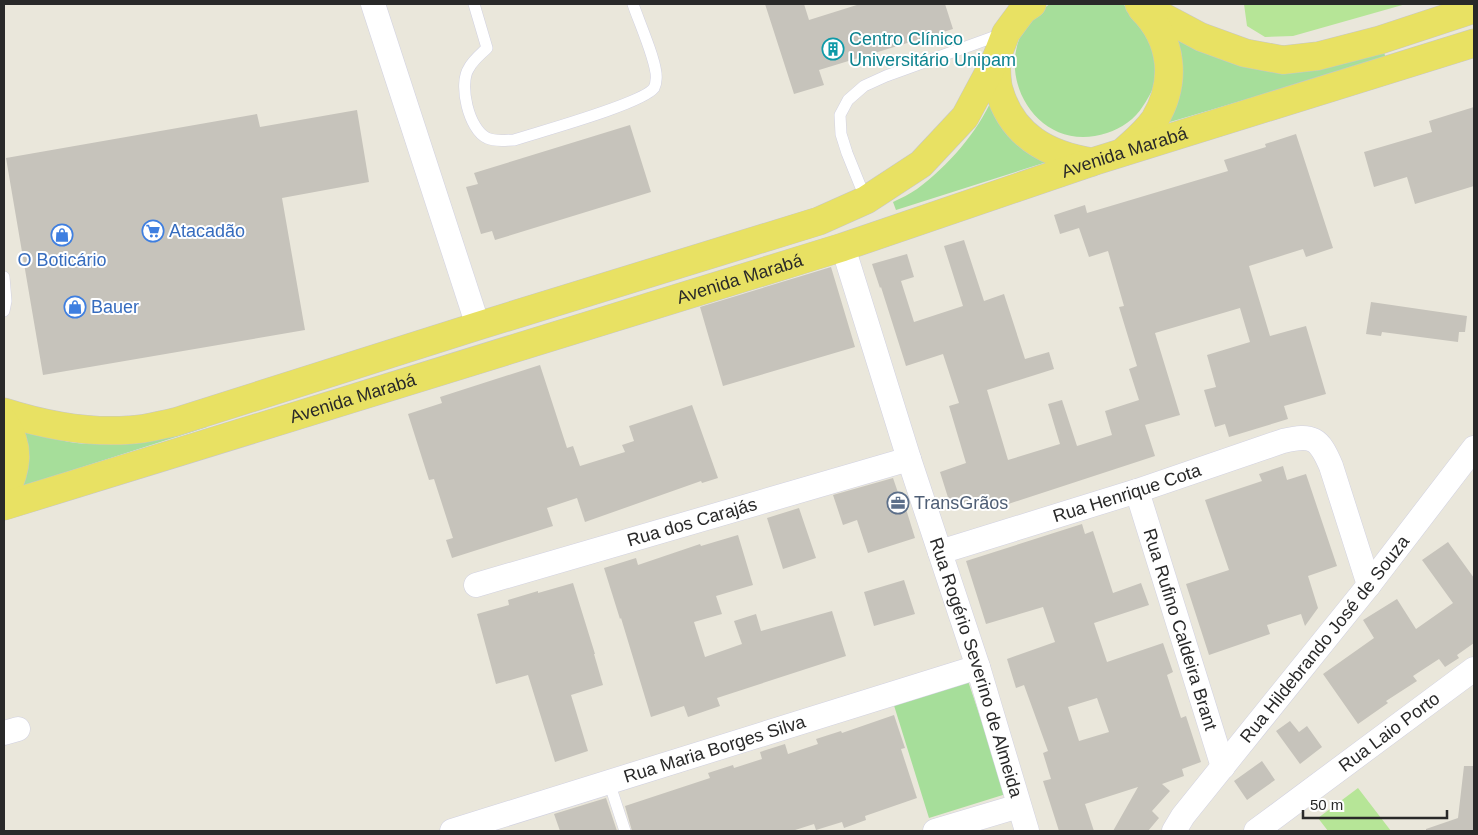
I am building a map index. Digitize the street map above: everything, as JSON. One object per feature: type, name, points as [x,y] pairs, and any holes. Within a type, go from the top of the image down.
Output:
[{"type":"main road","name":"Avenida Marabá","points":[[4,412],[40,423],[93,431],[131,430],[175,422],[819,221],[866,200],[921,164],[965,117],[996,59],[1006,33],[1022,10],[1032,4]]},
{"type":"main road","points":[[1138,4],[1201,37],[1245,53],[1283,60],[1318,56],[1380,40],[1474,9]]},
{"type":"main road","points":[[1122,153],[1138,139],[1154,120],[1166,96],[1170,70],[1165,44],[1153,20],[1138,4]]},
{"type":"main road","name":"Avenida Marabá","points":[[4,506],[843,247],[1092,162],[1474,43]]},
{"type":"main road","points":[[996,59],[999,89],[1010,116],[1029,138],[1054,152],[1072,159],[1092,162]]},
{"type":"main road","points":[[4,422],[15,446],[15,464],[11,481],[4,495]]},
{"type":"street","points":[[373,4],[478,326]]},
{"type":"street","name":"Rua Rogério Severino de Almeida","points":[[843,247],[908,459],[978,667],[1027,831]]},
{"type":"street","name":"Rua Henrique Cota","points":[[940,552],[1137,492],[1283,441],[1300,437],[1315,440],[1324,450],[1331,466],[1369,585]]},
{"type":"street","name":"Rua Hildebrando José de Souza","points":[[1174,831],[1183,816],[1369,585],[1474,448]]},
{"type":"street","name":"Rua dos Carajás","points":[[476,584],[908,459]]},
{"type":"street","name":"Rua Rufino Caldeira Brant","points":[[1137,492],[1223,767]]},
{"type":"street","name":"Rua Maria Borges Silva","points":[[452,831],[978,667]]},
{"type":"street","name":"Rua Laio Porto","points":[[1256,831],[1474,669]]},
{"type":"street","points":[[935,831],[1019,806]]},
{"type":"lane","points":[[475,4],[487,48],[468,68],[464,86],[468,108],[477,129],[487,138],[499,141],[514,140],[621,105],[640,97],[654,88],[656,79],[654,65],[633,4]]},
{"type":"lane","points":[[866,200],[841,134],[840,115],[848,100],[864,86],[886,76],[1006,33]]},
{"type":"lane","points":[[4,277],[6,301],[4,312]]},
{"type":"lane","points":[[609,782],[625,831]]},
{"type":"green space","points":[[1050,4],[1122,4],[1137,15],[1142,22],[1151,46],[1157,75],[1152,91],[1143,106],[1123,126],[1107,133],[1079,137],[1054,130],[1035,115],[1022,95],[1015,71],[1017,46],[1028,23]]},
{"type":"green space","points":[[1244,4],[1406,4],[1293,36],[1265,37],[1247,26]]},
{"type":"green space","points":[[1173,31],[1196,47],[1383,50],[1386,58],[1170,122],[1178,87],[1182,56]]},
{"type":"green space","points":[[993,97],[1053,160],[896,210],[893,202],[914,191],[929,180],[961,148],[979,123]]},
{"type":"green space","points":[[202,422],[207,427],[14,489],[16,425],[60,440],[91,444],[139,437]]},
{"type":"green space","points":[[966,675],[1006,794],[929,818],[892,699]]},
{"type":"green space","points":[[1358,788],[1391,831],[1328,831],[1318,818]]},
{"type":"building","name":"Centro Clínico Universitário Unipam","points":[[765,4],[804,4],[809,20],[860,4],[945,4],[953,29],[819,70],[824,85],[794,94]]},
{"type":"building","points":[[1474,107],[1474,186],[1415,204],[1407,177],[1374,187],[1364,152],[1432,132],[1429,121]]},
{"type":"building","name":"Atacadão","points":[[357,110],[369,182],[282,198],[305,330],[43,375],[6,158],[257,114],[260,127]]},
{"type":"building","points":[[630,125],[651,192],[495,240],[492,231],[481,234],[466,187],[478,184],[474,173]]},
{"type":"building","points":[[1296,134],[1333,248],[1306,257],[1303,249],[1249,266],[1270,336],[1306,326],[1326,394],[1284,406],[1288,419],[1229,437],[1225,424],[1215,427],[1204,390],[1216,387],[1207,355],[1250,342],[1240,308],[1155,333],[1180,415],[1145,425],[1155,456],[990,510],[986,495],[951,507],[940,472],[966,463],[949,406],[959,403],[943,354],[906,366],[872,264],[907,254],[914,277],[901,281],[914,322],[963,306],[944,246],[964,240],[984,301],[1004,294],[1025,359],[1049,352],[1054,369],[987,390],[1008,460],[1060,444],[1048,404],[1062,400],[1077,446],[1112,435],[1105,411],[1139,400],[1129,369],[1137,366],[1119,307],[1124,306],[1108,251],[1089,257],[1079,228],[1060,234],[1054,215],[1085,205],[1087,213],[1228,171],[1224,160],[1266,147],[1265,144]]},
{"type":"building","points":[[831,267],[855,347],[723,386],[700,307]]},
{"type":"building","points":[[1371,302],[1467,316],[1465,332],[1459,332],[1458,342],[1382,332],[1381,336],[1366,334]]},
{"type":"building","points":[[540,365],[567,448],[573,446],[580,466],[625,452],[622,445],[634,441],[629,426],[692,405],[718,478],[702,483],[701,481],[585,522],[577,498],[547,508],[553,526],[452,558],[446,540],[453,538],[434,479],[429,480],[408,414],[442,403],[440,397]]},
{"type":"building","points":[[1283,466],[1287,480],[1306,474],[1337,566],[1308,576],[1318,608],[1305,626],[1301,614],[1267,625],[1270,634],[1209,655],[1186,584],[1229,570],[1205,500],[1262,481],[1259,474]]},
{"type":"building","points":[[893,478],[904,510],[906,509],[915,538],[868,553],[857,520],[843,525],[833,495]]},
{"type":"building","points":[[799,508],[816,558],[783,569],[767,518]]},
{"type":"building","points":[[1082,524],[1085,534],[1093,531],[1113,593],[1141,583],[1149,605],[1094,623],[1107,662],[1163,643],[1173,672],[1167,675],[1181,718],[1186,716],[1201,762],[1182,769],[1184,776],[1162,784],[1170,791],[1152,811],[1159,818],[1148,831],[1113,831],[1138,787],[1085,804],[1094,831],[1059,831],[1043,781],[1051,779],[1043,753],[1048,751],[1024,685],[1016,688],[1007,659],[1055,642],[1043,607],[986,624],[966,561]],"holes":[[[1097,698],[1109,732],[1079,741],[1068,707]]]},
{"type":"building","points":[[738,535],[753,585],[716,596],[722,614],[694,622],[705,657],[742,644],[734,621],[756,614],[761,631],[832,611],[846,656],[717,698],[720,706],[688,717],[684,706],[651,717],[604,568],[636,558],[638,565],[700,544],[701,546]]},
{"type":"building","points":[[1448,542],[1474,578],[1474,643],[1457,655],[1459,658],[1445,667],[1439,659],[1413,676],[1417,681],[1386,701],[1388,703],[1358,724],[1323,674],[1374,638],[1363,620],[1397,599],[1416,629],[1453,603],[1422,560]]},
{"type":"building","points":[[904,580],[915,614],[874,626],[864,592]]},
{"type":"building","points":[[573,583],[603,685],[571,695],[588,751],[555,762],[528,675],[496,684],[477,614],[509,605],[508,600]]},
{"type":"building","points":[[894,715],[905,748],[901,749],[917,798],[865,816],[866,820],[844,828],[842,822],[816,830],[814,824],[792,831],[632,831],[625,806],[710,778],[708,773],[733,765],[734,768],[762,759],[760,752],[785,744],[788,754],[818,744],[816,739],[841,731],[842,733]]},
{"type":"building","points":[[1290,721],[1299,732],[1307,726],[1322,747],[1300,764],[1276,731]]},
{"type":"building","points":[[1262,761],[1275,780],[1247,800],[1234,781]]},
{"type":"building","points":[[1464,766],[1474,766],[1474,831],[1426,831],[1426,829],[1458,818]]},
{"type":"building","points":[[606,798],[617,831],[560,831],[554,814]]},
{"type":"place","name":"Centro Clínico Universitário Unipam","points":[[833,49]]},
{"type":"place","name":"Atacadão","points":[[153,231]]},
{"type":"place","name":"O Boticário","points":[[62,235]]},
{"type":"place","name":"Bauer","points":[[75,307]]},
{"type":"place","name":"TransGrãos","points":[[898,503]]}]
